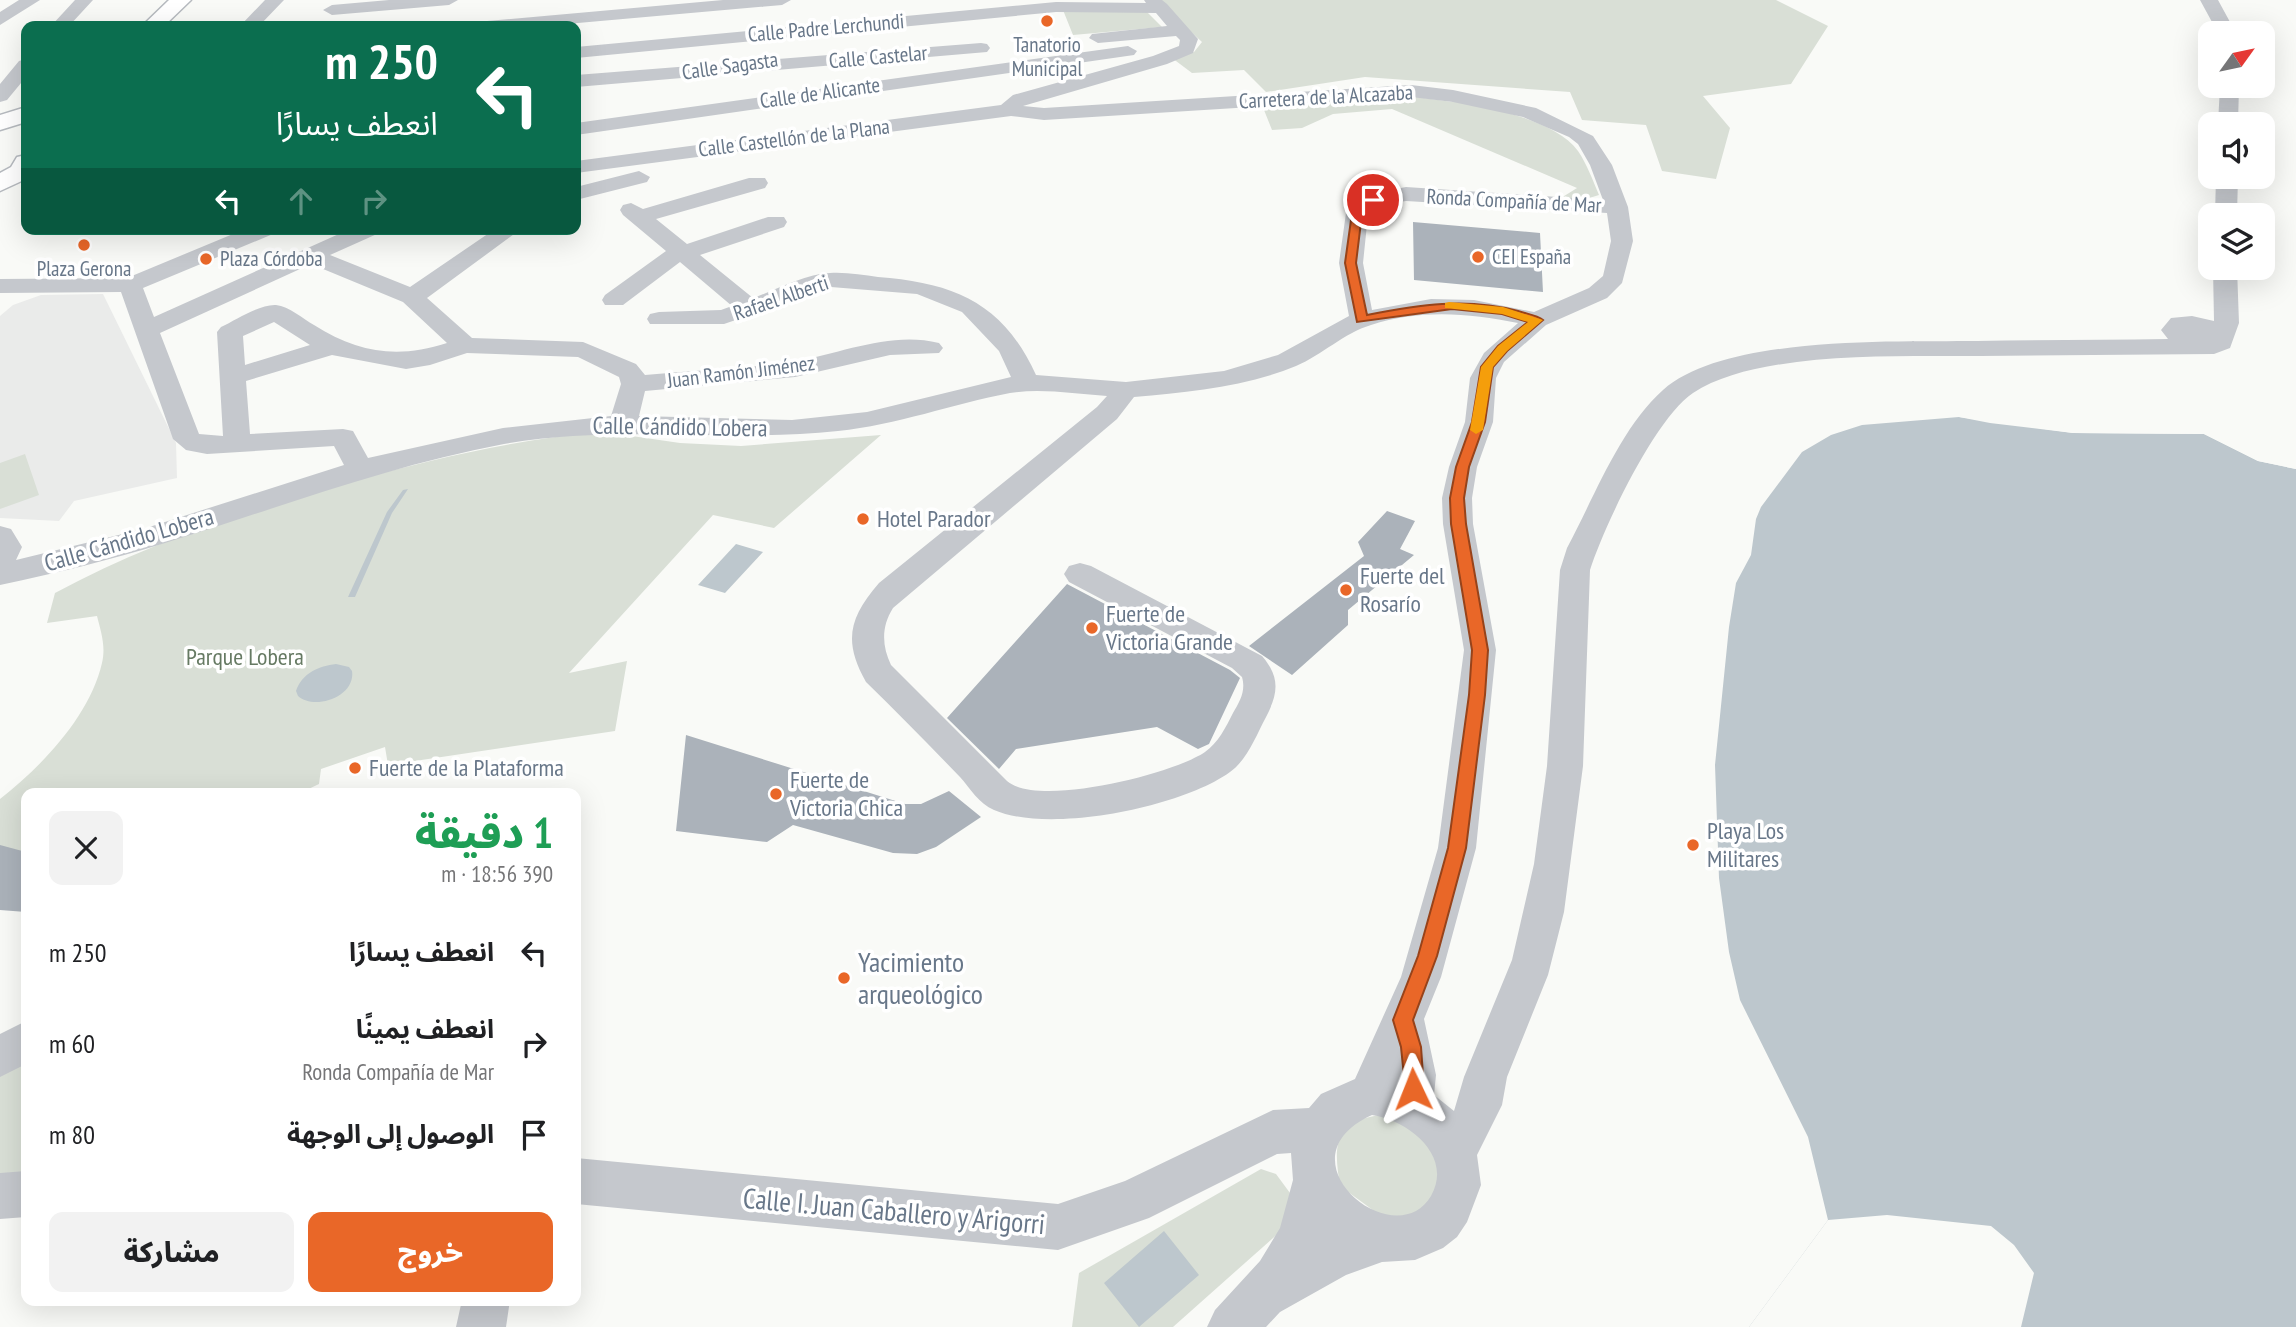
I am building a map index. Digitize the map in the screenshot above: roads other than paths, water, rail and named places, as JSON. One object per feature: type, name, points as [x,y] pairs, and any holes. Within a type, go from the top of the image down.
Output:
[{"type":"main road","points":[[158,21],[181,0]]},
{"type":"main road","points":[[0,123],[21,116]]},
{"type":"main road","points":[[0,158],[21,155]]},
{"type":"main road","points":[[0,184],[21,170]]},
{"type":"street","points":[[0,20],[31,0]]},
{"type":"street","points":[[65,21],[84,0]]},
{"type":"street","points":[[254,21],[275,0]]},
{"type":"street","points":[[322,21],[337,5],[449,0]]},
{"type":"street","points":[[544,21],[782,0]]},
{"type":"street","points":[[921,0],[945,51]]},
{"type":"street","points":[[982,13],[1022,0]]},
{"type":"street","points":[[2209,0],[2220,21]]},
{"type":"street","points":[[1012,110],[1011,105],[1020,99],[1160,60],[1187,49],[1185,37],[1157,4]]},
{"type":"street","name":"Calle Padre Lerchundi","points":[[581,52],[982,13],[1072,6],[1157,4]]},
{"type":"street","points":[[1070,40],[1185,37]]},
{"type":"street","name":"Calle de Alicante","points":[[581,128],[1185,37]]},
{"type":"street","name":"Calle Castelar","points":[[581,81],[1001,46]]},
{"type":"street","name":"Calle Sagasta","points":[[647,101],[842,73],[902,55]]},
{"type":"street","points":[[0,64],[21,64]]},
{"type":"street","points":[[0,96],[21,70]]},
{"type":"street","name":"Carretera de la Alcazaba","points":[[1012,110],[1044,114],[1388,92],[1439,94],[1530,112],[1576,133],[1586,140],[1597,157],[1617,207],[1622,241],[1614,278],[1598,293],[1537,320],[1503,349],[1487,367],[1479,422],[1462,467],[1458,514],[1480,650],[1477,695],[1457,848],[1439,918],[1403,1020],[1415,1075],[1403,1104]]},
{"type":"street","name":"Calle Castellón de la Plana","points":[[581,166],[1012,110]]},
{"type":"street","points":[[581,193],[639,177],[693,172]]},
{"type":"street","points":[[750,308],[635,213],[757,183]]},
{"type":"street","name":"Ronda Compañía de Mar","points":[[1362,319],[1351,263],[1357,213],[1373,200],[1406,194],[1617,207]]},
{"type":"street","points":[[614,300],[663,262],[775,222]]},
{"type":"street","points":[[0,286],[130,285],[251,235]]},
{"type":"street","points":[[147,330],[356,235]]},
{"type":"street","points":[[412,297],[501,235]]},
{"type":"street","points":[[311,256],[412,297],[465,345]]},
{"type":"street","name":"Rafael Alberti","points":[[659,319],[713,320],[840,278],[933,290],[971,307],[1004,338],[1017,358],[1027,384]]},
{"type":"street","points":[[1454,1150],[1470,1128],[1480,1104],[1485,1077],[1517,1004],[1532,958],[1555,851],[1565,793],[1575,570],[1581,548],[1637,440],[1665,403],[1685,386],[1722,370],[1795,355],[1864,350],[2142,348],[2218,341],[2228,328],[2229,318],[2224,307],[2225,280]]},
{"type":"street","points":[[130,285],[187,439],[196,444],[237,444],[343,437],[360,468]]},
{"type":"street","points":[[0,299],[37,286]]},
{"type":"street","name":"Calle Cándido Lobera","points":[[0,574],[107,550],[360,468],[503,436],[567,427],[623,424],[721,428],[830,425],[889,416],[994,388],[1027,384],[1126,390],[1189,384],[1260,370],[1287,360],[1362,319],[1431,306],[1503,311],[1537,320]]},
{"type":"street","points":[[2142,348],[2188,329],[2224,307]]},
{"type":"street","points":[[237,444],[230,332],[272,313],[279,313],[331,348],[406,361],[421,360],[465,345],[583,350],[630,377],[623,424]]},
{"type":"street","points":[[2188,329],[2218,341]]},
{"type":"street","name":"Juan Ramón Jiménez","points":[[630,377],[795,369],[890,347],[930,348]]},
{"type":"street","points":[[233,377],[331,348]]},
{"type":"street","points":[[1080,574],[1244,659],[1252,665],[1261,680],[1259,698],[1232,747],[1219,762],[1195,775],[1110,800],[1051,807],[1004,800],[878,673],[866,646],[867,626],[876,606],[890,591],[1107,413],[1126,390]]},
{"type":"street","points":[[0,536],[7,547],[0,562]]},
{"type":"street","points":[[0,1057],[21,1044]]},
{"type":"street","points":[[1403,1104],[1443,1130],[1454,1150],[1458,1172],[1456,1194],[1445,1217],[1425,1233],[1401,1240],[1380,1238],[1359,1231],[1340,1218],[1325,1201],[1315,1181],[1312,1163],[1318,1129],[1340,1105],[1403,1104],[1468,1092],[1485,1077]]},
{"type":"street","name":"Calle I. Juan Caballero y Arigorri","points":[[581,1181],[1058,1227],[1133,1202],[1273,1132],[1318,1129]]},
{"type":"street","points":[[1242,1317],[1278,1280],[1297,1249],[1310,1216],[1315,1181]]},
{"type":"street","points":[[0,1196],[21,1194]]},
{"type":"street","points":[[1242,1317],[1310,1269],[1380,1238]]},
{"type":"street","points":[[481,1327],[485,1306]]},
{"type":"place","name":"Tanatorio Municipal","points":[[1047,21]]},
{"type":"place","name":"Plaza Gerona","points":[[84,245]]},
{"type":"place","name":"CEI España","points":[[1478,257]]},
{"type":"place","name":"Plaza Córdoba","points":[[206,259]]},
{"type":"place","name":"Hotel Parador","points":[[863,519]]},
{"type":"place","name":"Fuerte del Rosarío","points":[[1346,590]]},
{"type":"place","name":"Fuerte de Victoria Grande","points":[[1092,628]]},
{"type":"place","name":"Fuerte de la Plataforma","points":[[355,768]]},
{"type":"place","name":"Fuerte de Victoria Chica","points":[[776,794]]},
{"type":"place","name":"Playa Los Militares","points":[[1693,845]]},
{"type":"place","name":"Yacimiento arqueológico","points":[[844,978]]},
{"type":"park label","name":"Parque Lobera","points":[[245,657]]}]
